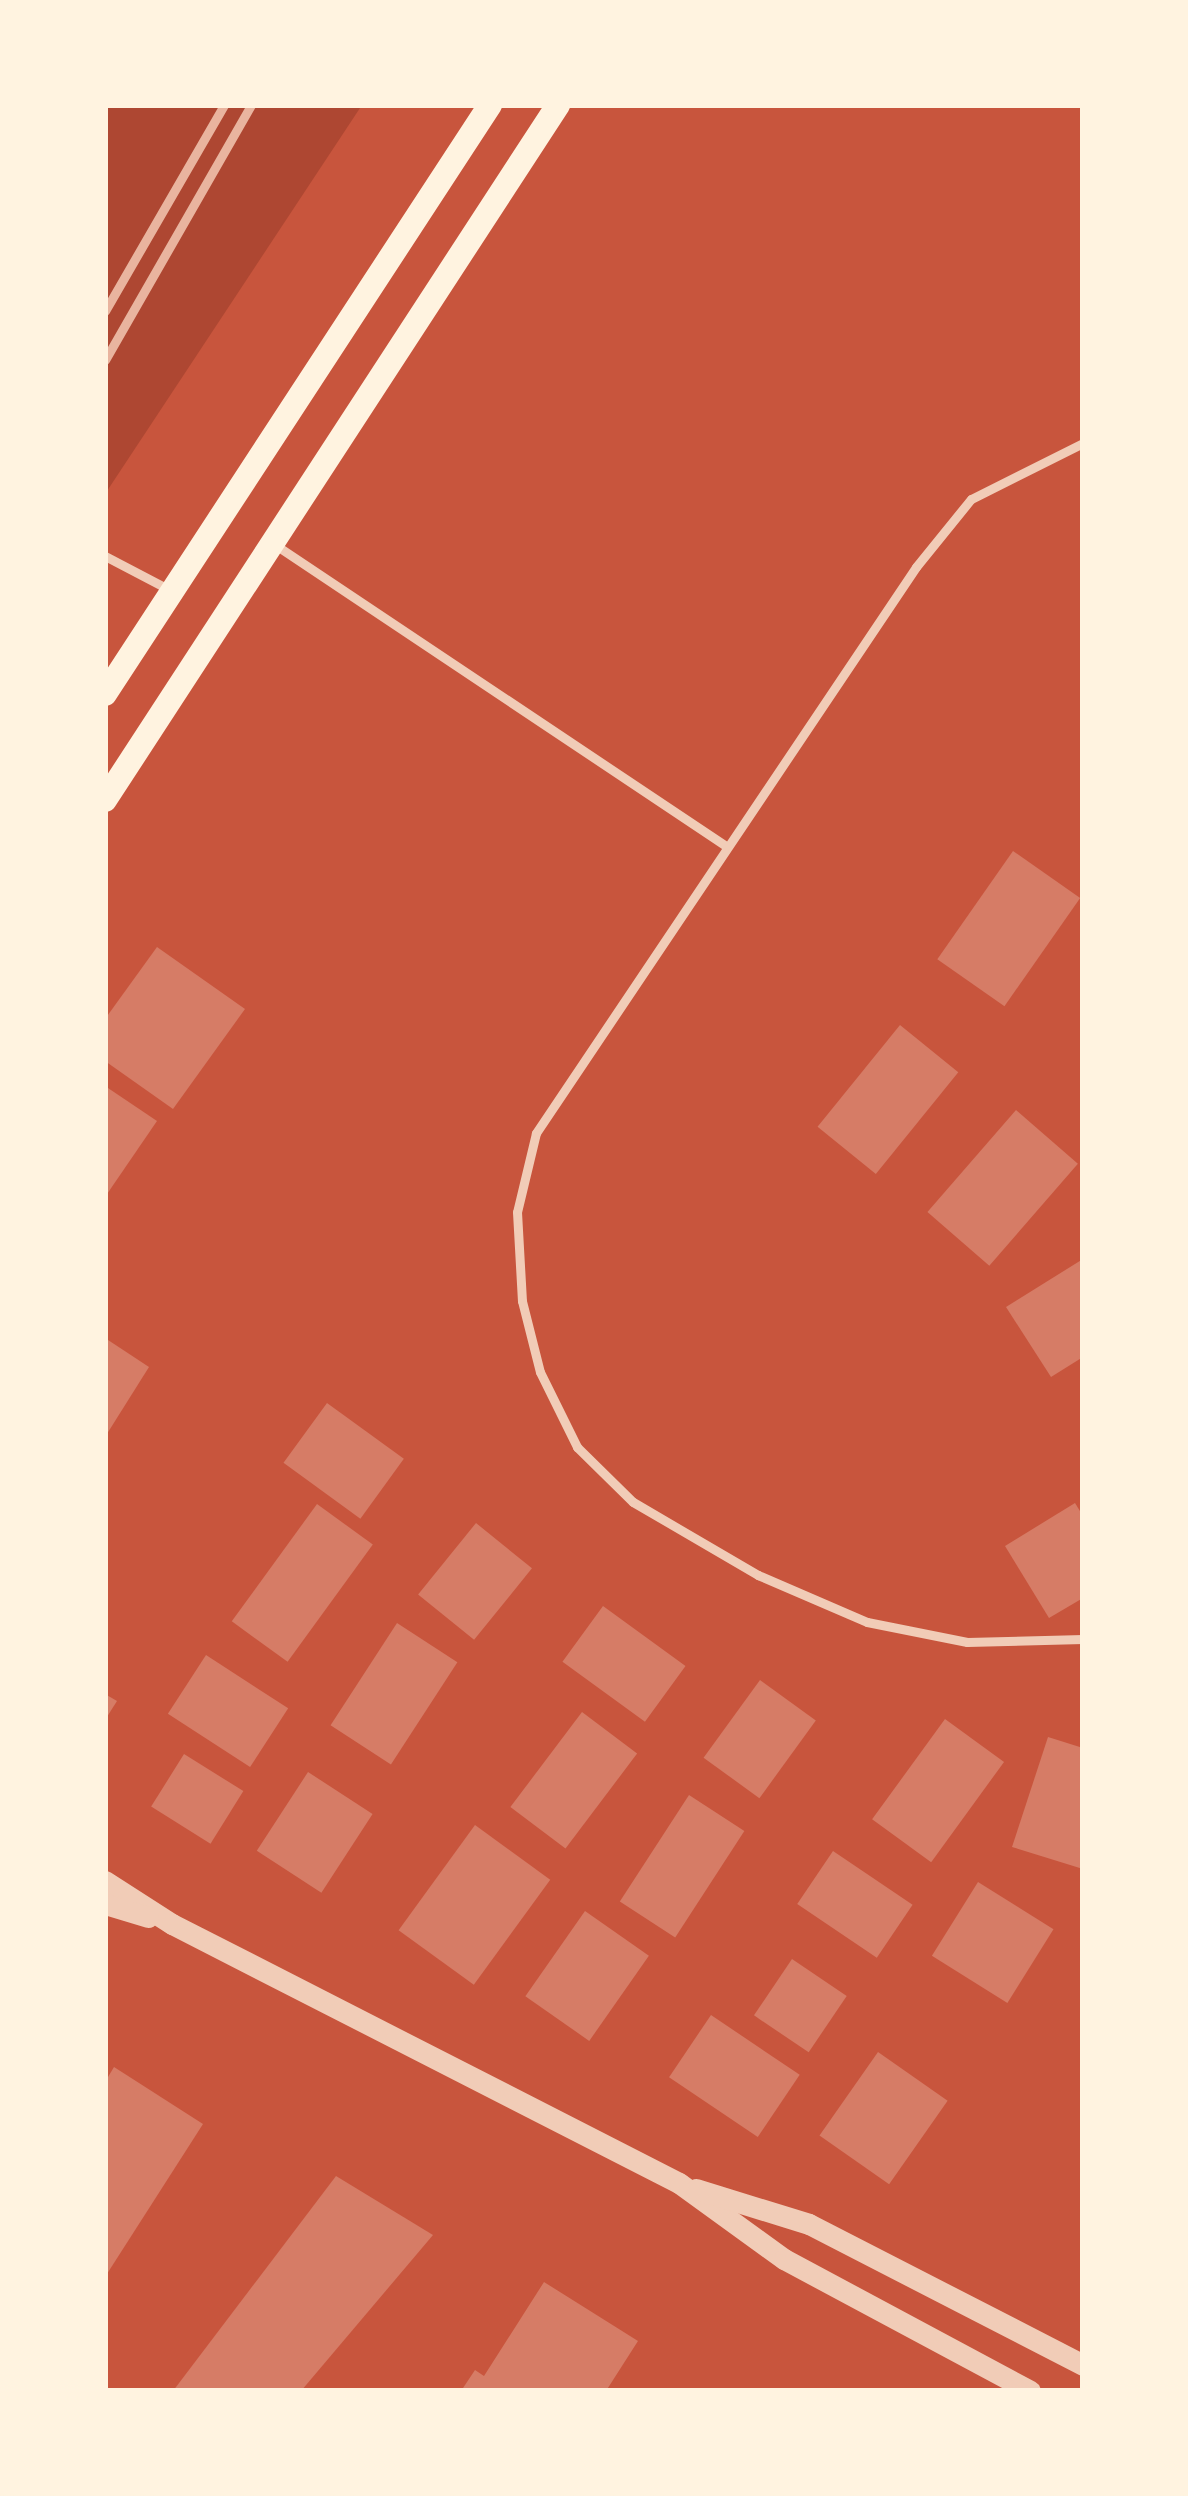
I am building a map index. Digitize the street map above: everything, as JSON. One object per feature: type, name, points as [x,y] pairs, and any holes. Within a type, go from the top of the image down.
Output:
[{"type":"main road","points":[[105,694],[115,659],[172,591],[490,105]]},
{"type":"main road","points":[[105,800],[558,105]]},
{"type":"street","points":[[105,1881],[172,1924],[679,2183],[784,2259],[1030,2391]]},
{"type":"street","points":[[105,1904],[172,1924]]},
{"type":"street","points":[[679,2183],[809,2224],[1083,2365]]},
{"type":"lane","points":[[1083,443],[970,499],[726,846],[536,1133],[517,1212],[522,1301],[540,1372],[577,1447],[633,1502],[758,1575],[867,1622],[967,1642],[1083,1639]]},
{"type":"lane","points":[[272,543],[726,846]]},
{"type":"lane","points":[[105,556],[172,591]]},
{"type":"shaded area","points":[[105,105],[362,105],[105,494]]},
{"type":"building","points":[[1013,851],[1080,898],[1004,1006],[937,959]]},
{"type":"building","points":[[157,947],[245,1009],[173,1109],[105,1061],[105,1019]]},
{"type":"building","points":[[900,1025],[958,1072],[876,1174],[818,1127]]},
{"type":"building","points":[[105,1086],[157,1121],[105,1197]]},
{"type":"building","points":[[1016,1110],[1078,1164],[989,1266],[927,1212]]},
{"type":"building","points":[[1083,1259],[1083,1357],[1051,1377],[1006,1307]]},
{"type":"building","points":[[105,1338],[149,1367],[105,1437]]},
{"type":"building","points":[[327,1403],[404,1459],[360,1519],[284,1463]]},
{"type":"building","points":[[1075,1503],[1083,1516],[1083,1598],[1049,1618],[1005,1546]]},
{"type":"building","points":[[317,1504],[373,1545],[288,1662],[232,1621]]},
{"type":"building","points":[[476,1523],[532,1568],[474,1640],[418,1594]]},
{"type":"building","points":[[603,1606],[686,1666],[645,1722],[562,1662]]},
{"type":"building","points":[[397,1623],[457,1662],[391,1765],[331,1725]]},
{"type":"building","points":[[206,1655],[288,1708],[250,1767],[168,1714]]},
{"type":"building","points":[[760,1680],[816,1721],[759,1798],[704,1758]]},
{"type":"building","points":[[105,1694],[117,1701],[105,1720]]},
{"type":"building","points":[[582,1712],[637,1754],[565,1849],[510,1807]]},
{"type":"building","points":[[945,1719],[1004,1762],[931,1862],[872,1819]]},
{"type":"building","points":[[1048,1737],[1083,1748],[1083,1869],[1012,1847]]},
{"type":"building","points":[[184,1754],[243,1791],[211,1844],[151,1807]]},
{"type":"building","points":[[308,1772],[373,1814],[321,1893],[257,1851]]},
{"type":"building","points":[[689,1795],[744,1831],[675,1937],[620,1902]]},
{"type":"building","points":[[475,1825],[550,1880],[474,1985],[399,1930]]},
{"type":"building","points":[[833,1851],[913,1905],[877,1958],[797,1904]]},
{"type":"building","points":[[978,1882],[1053,1929],[1007,2003],[932,1956]]},
{"type":"building","points":[[585,1911],[649,1956],[589,2041],[525,1996]]},
{"type":"building","points":[[792,1959],[847,1996],[809,2052],[754,2015]]},
{"type":"building","points":[[711,2015],[800,2075],[758,2137],[669,2077]]},
{"type":"building","points":[[878,2052],[948,2101],[889,2184],[819,2136]]},
{"type":"building","points":[[114,2067],[203,2124],[105,2277],[105,2082]]},
{"type":"building","points":[[336,2176],[433,2235],[301,2391],[173,2391]]},
{"type":"building","points":[[544,2282],[638,2341],[606,2391],[461,2391],[475,2370],[484,2376]]},
{"type":"railway","points":[[105,311],[224,105]]},
{"type":"railway","points":[[105,360],[251,105]]}]
